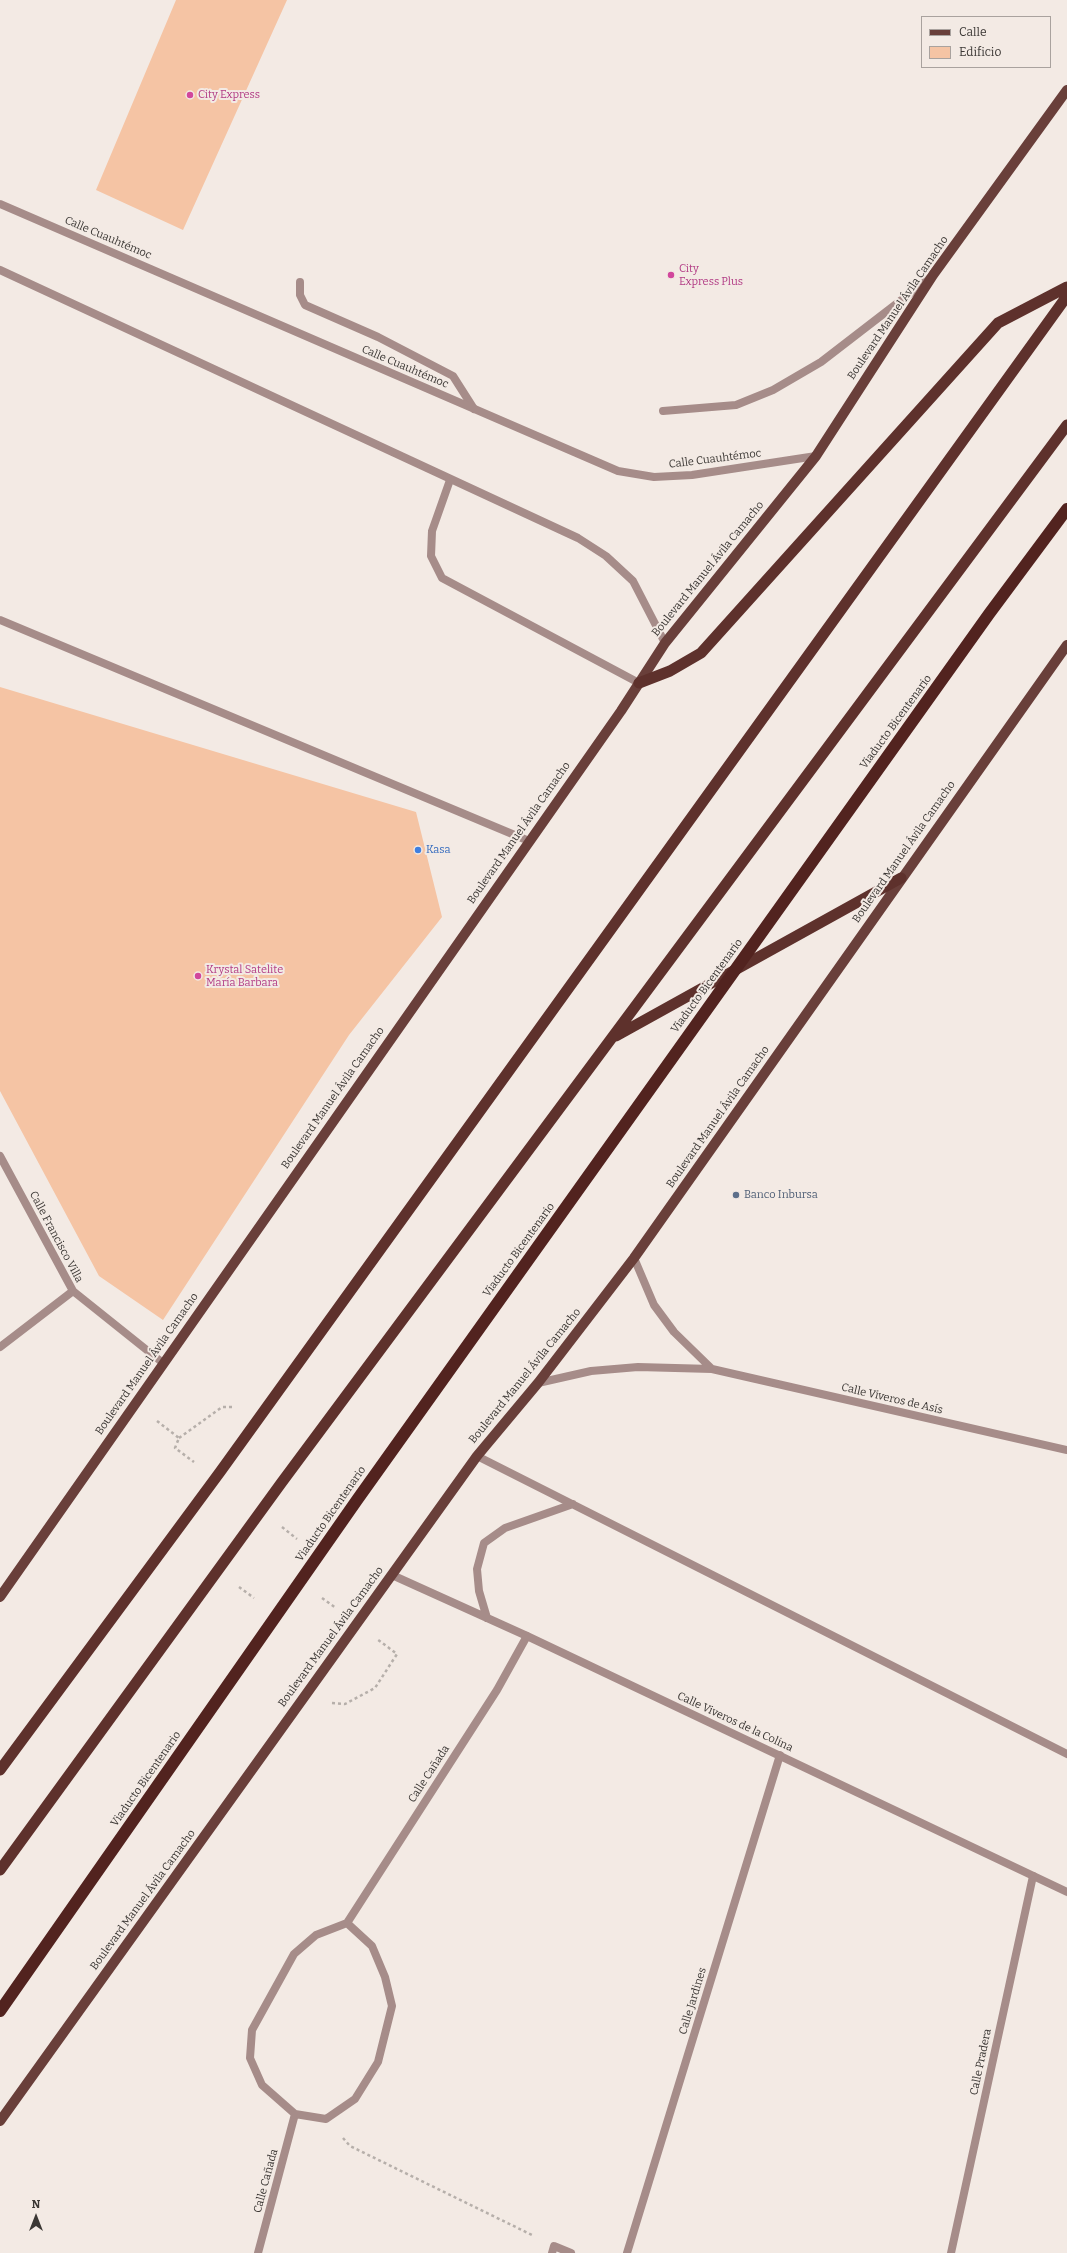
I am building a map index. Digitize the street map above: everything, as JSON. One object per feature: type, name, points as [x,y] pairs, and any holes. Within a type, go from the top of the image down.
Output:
[{"type":"highway","points":[[639,683],[670,671],[701,654],[998,323],[1067,287]]},
{"type":"highway","points":[[0,1770],[220,1472],[1067,296]]},
{"type":"highway","points":[[0,1870],[282,1482],[1067,425]]},
{"type":"highway","name":"Viaducto Bicentenario","points":[[0,2011],[361,1493],[984,620],[1067,509]]},
{"type":"highway","points":[[612,1038],[902,878]]},
{"type":"main road","name":"Boulevard Manuel Ávila Camacho","points":[[0,1597],[529,841],[639,683],[665,643],[816,456],[933,275],[1067,90]]},
{"type":"main road","name":"Boulevard Manuel Ávila Camacho","points":[[0,2121],[477,1456],[538,1383],[634,1258],[1067,645]]},
{"type":"street","name":"Calle Cuauhtémoc","points":[[0,204],[618,471],[654,477],[700,475],[816,456]]},
{"type":"street","points":[[0,270],[450,480],[578,538],[606,556],[632,581],[665,643]]},
{"type":"street","points":[[663,411],[736,405],[773,390],[821,362],[933,275]]},
{"type":"street","points":[[300,282],[300,295],[305,305],[378,337],[453,376],[474,409]]},
{"type":"street","points":[[450,480],[432,531],[431,556],[442,578],[639,683]]},
{"type":"street","points":[[0,620],[529,841]]},
{"type":"street","name":"Calle Francisco Villa","points":[[0,1156],[73,1291],[163,1363]]},
{"type":"street","points":[[634,1258],[654,1304],[674,1332],[712,1369]]},
{"type":"street","points":[[0,1347],[73,1291]]},
{"type":"street","name":"Calle Viveros de Asís","points":[[538,1383],[591,1371],[638,1367],[712,1369],[1067,1450]]},
{"type":"street","points":[[477,1456],[1067,1754]]},
{"type":"street","points":[[487,1618],[479,1591],[477,1569],[484,1543],[505,1528],[573,1504]]},
{"type":"street","name":"Calle Viveros de la Colina","points":[[392,1575],[528,1636],[1067,1892]]},
{"type":"street","name":"Calle Cañada","points":[[347,1923],[497,1690],[528,1636]]},
{"type":"street","name":"Calle Jardines","points":[[627,2253],[780,1755]]},
{"type":"street","name":"Calle Pradera","points":[[951,2253],[1033,1876]]},
{"type":"street","points":[[347,1923],[372,1946],[386,1977],[392,2006],[378,2062],[355,2099],[326,2119],[295,2114],[262,2085],[250,2058],[252,2030],[294,1954],[316,1934],[347,1923]]},
{"type":"street","name":"Calle Cañada","points":[[258,2253],[295,2114]]},
{"type":"street","points":[[553,2249],[571,2253]]},
{"type":"path","points":[[179,1438],[222,1407]]},
{"type":"path","points":[[302,1700],[345,1704],[375,1688],[397,1654]]},
{"type":"path","points":[[326,2119],[350,2146],[553,2249]]},
{"type":"building","name":"City Express","points":[[176,0],[287,0],[183,230],[96,190]]},
{"type":"building","name":"Krystal Satelite María Barbara","points":[[0,687],[416,812],[442,917],[349,1035],[163,1320],[99,1276],[0,1091]]},
{"type":"place","name":"City Express","points":[[190,95]]},
{"type":"place","name":"City Express Plus","points":[[671,275]]},
{"type":"place","name":"Kasa","points":[[418,850]]},
{"type":"place","name":"Krystal Satelite María Barbara","points":[[198,976]]},
{"type":"place","name":"Banco Inbursa","points":[[736,1195]]}]
